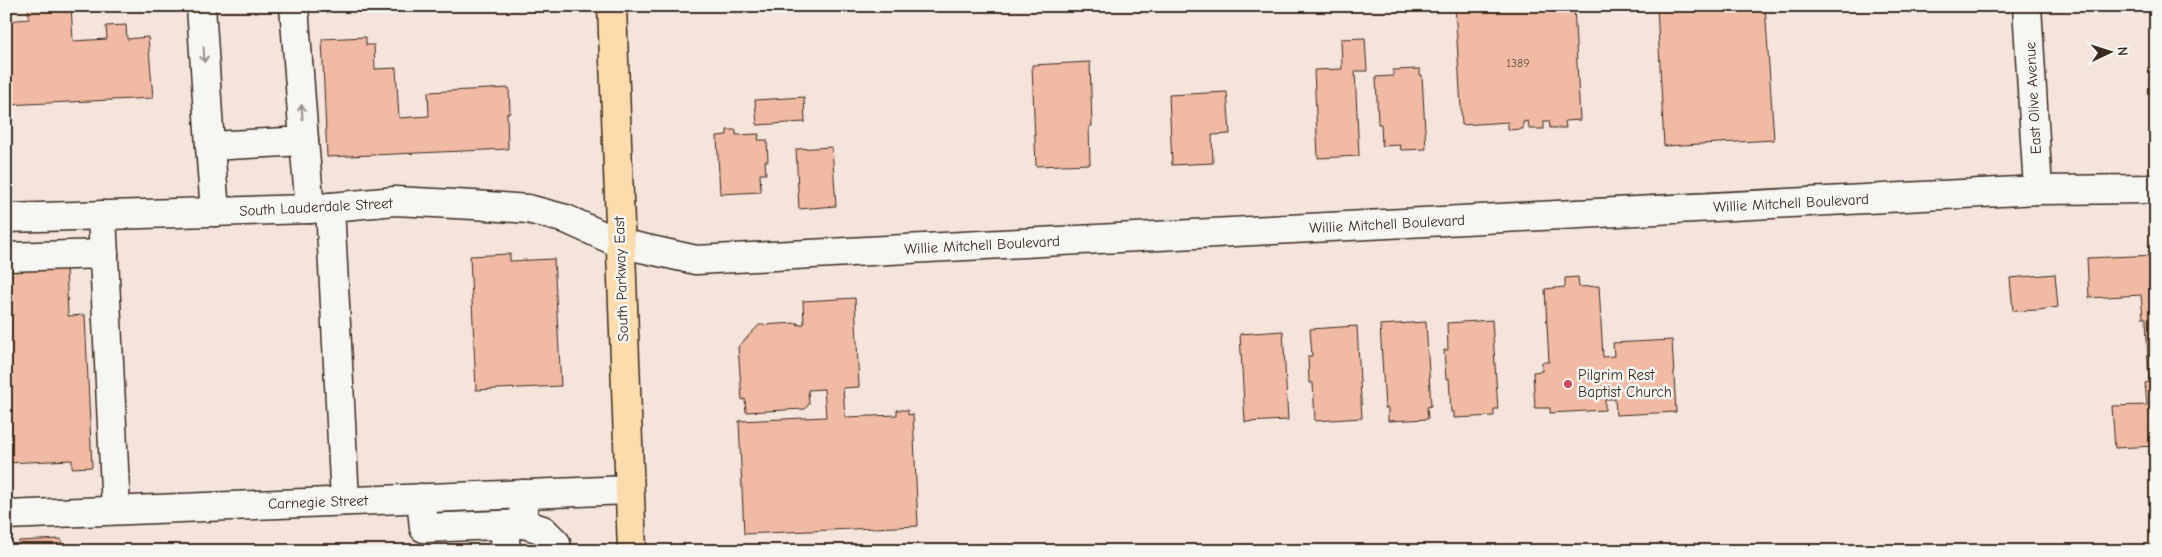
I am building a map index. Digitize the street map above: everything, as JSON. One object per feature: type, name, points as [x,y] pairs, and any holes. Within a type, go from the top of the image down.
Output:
[{"type":"main road","name":"South Parkway East","points":[[612,6],[619,243],[632,551]]},
{"type":"street","points":[[201,6],[215,212]]},
{"type":"street","points":[[294,6],[304,141],[320,208],[345,501]]},
{"type":"street","name":"East Olive Avenue","points":[[2028,6],[2038,190]]},
{"type":"street","points":[[210,146],[304,141]]},
{"type":"street","name":"Willie Mitchell Boulevard","points":[[619,243],[696,260],[2038,190],[2156,188]]},
{"type":"street","name":"South Lauderdale Street","points":[[6,218],[320,208],[395,202],[528,209],[571,220],[619,243]]},
{"type":"street","points":[[102,215],[116,510]]},
{"type":"street","points":[[6,257],[104,254]]},
{"type":"street","name":"Carnegie Street","points":[[6,515],[629,490]]},
{"type":"street","points":[[511,533],[523,494]]},
{"type":"street","points":[[421,498],[424,528],[511,533],[544,530],[556,542],[557,551]]},
{"type":"building","points":[[28,6],[71,6],[73,41],[107,39],[106,26],[126,25],[127,39],[148,37],[153,98],[6,105],[6,21],[29,19]]},
{"type":"building","points":[[1455,6],[1574,6],[1580,120],[1565,121],[1566,128],[1550,128],[1549,121],[1544,121],[1544,129],[1529,129],[1528,121],[1523,122],[1523,129],[1508,130],[1508,122],[1462,125]]},
{"type":"building","points":[[1657,6],[1765,6],[1774,140],[1664,146]]},
{"type":"building","points":[[366,37],[366,45],[374,45],[375,69],[396,68],[399,118],[429,116],[428,92],[509,88],[510,113],[507,113],[508,149],[327,157],[322,39]]},
{"type":"building","points":[[1365,38],[1367,71],[1355,71],[1359,156],[1318,158],[1314,70],[1342,69],[1341,39]]},
{"type":"building","points":[[1090,62],[1092,126],[1089,126],[1090,164],[1036,166],[1032,65]]},
{"type":"building","points":[[1420,69],[1420,75],[1422,75],[1426,149],[1401,150],[1400,145],[1382,146],[1381,124],[1378,124],[1376,77],[1393,76],[1393,70]]},
{"type":"building","points":[[1227,92],[1230,134],[1212,135],[1213,163],[1172,165],[1169,95]]},
{"type":"building","points":[[804,97],[805,122],[757,125],[755,100]]},
{"type":"building","points":[[727,130],[736,130],[736,135],[759,134],[758,140],[767,140],[768,161],[765,161],[766,174],[760,174],[761,192],[720,194],[717,136],[727,135]]},
{"type":"building","points":[[832,147],[836,206],[799,209],[796,149]]},
{"type":"building","points":[[510,254],[510,261],[554,259],[561,386],[476,390],[470,256]]},
{"type":"building","points":[[2156,255],[2156,446],[2115,448],[2112,406],[2147,405],[2145,383],[2149,382],[2146,318],[2143,318],[2141,295],[2089,298],[2087,258]]},
{"type":"building","points":[[66,266],[68,316],[85,315],[92,467],[72,468],[72,460],[6,463],[6,269]]},
{"type":"building","points":[[2055,274],[2058,307],[2013,311],[2010,278]]},
{"type":"building","points":[[1578,277],[1579,287],[1599,286],[1603,357],[1614,356],[1613,343],[1672,340],[1676,412],[1616,415],[1615,399],[1605,399],[1605,410],[1550,413],[1550,408],[1535,408],[1533,372],[1542,371],[1542,362],[1549,362],[1545,289],[1565,287],[1565,278]]},
{"type":"building","points":[[855,298],[859,387],[843,388],[845,417],[897,415],[897,410],[908,410],[908,415],[913,414],[918,526],[744,534],[739,421],[826,417],[824,389],[808,390],[809,404],[805,409],[746,412],[745,399],[742,400],[738,347],[759,325],[804,324],[803,301]]},
{"type":"building","points":[[1492,320],[1498,409],[1494,409],[1494,416],[1454,418],[1454,412],[1451,412],[1449,378],[1446,379],[1444,350],[1448,350],[1447,323]]},
{"type":"building","points":[[1426,322],[1431,406],[1427,407],[1428,419],[1388,421],[1388,408],[1385,408],[1380,325]]},
{"type":"building","points":[[1357,326],[1362,418],[1315,421],[1313,383],[1309,383],[1308,356],[1312,356],[1310,329]]},
{"type":"building","points":[[1283,331],[1288,420],[1245,422],[1240,334]]},
{"type":"building","points":[[61,539],[62,551],[19,551],[19,541]]},
{"type":"building","points":[[549,546],[549,551],[515,551],[515,548]]},
{"type":"place","name":"Pilgrim Rest Baptist Church","points":[[1568,384]]}]
